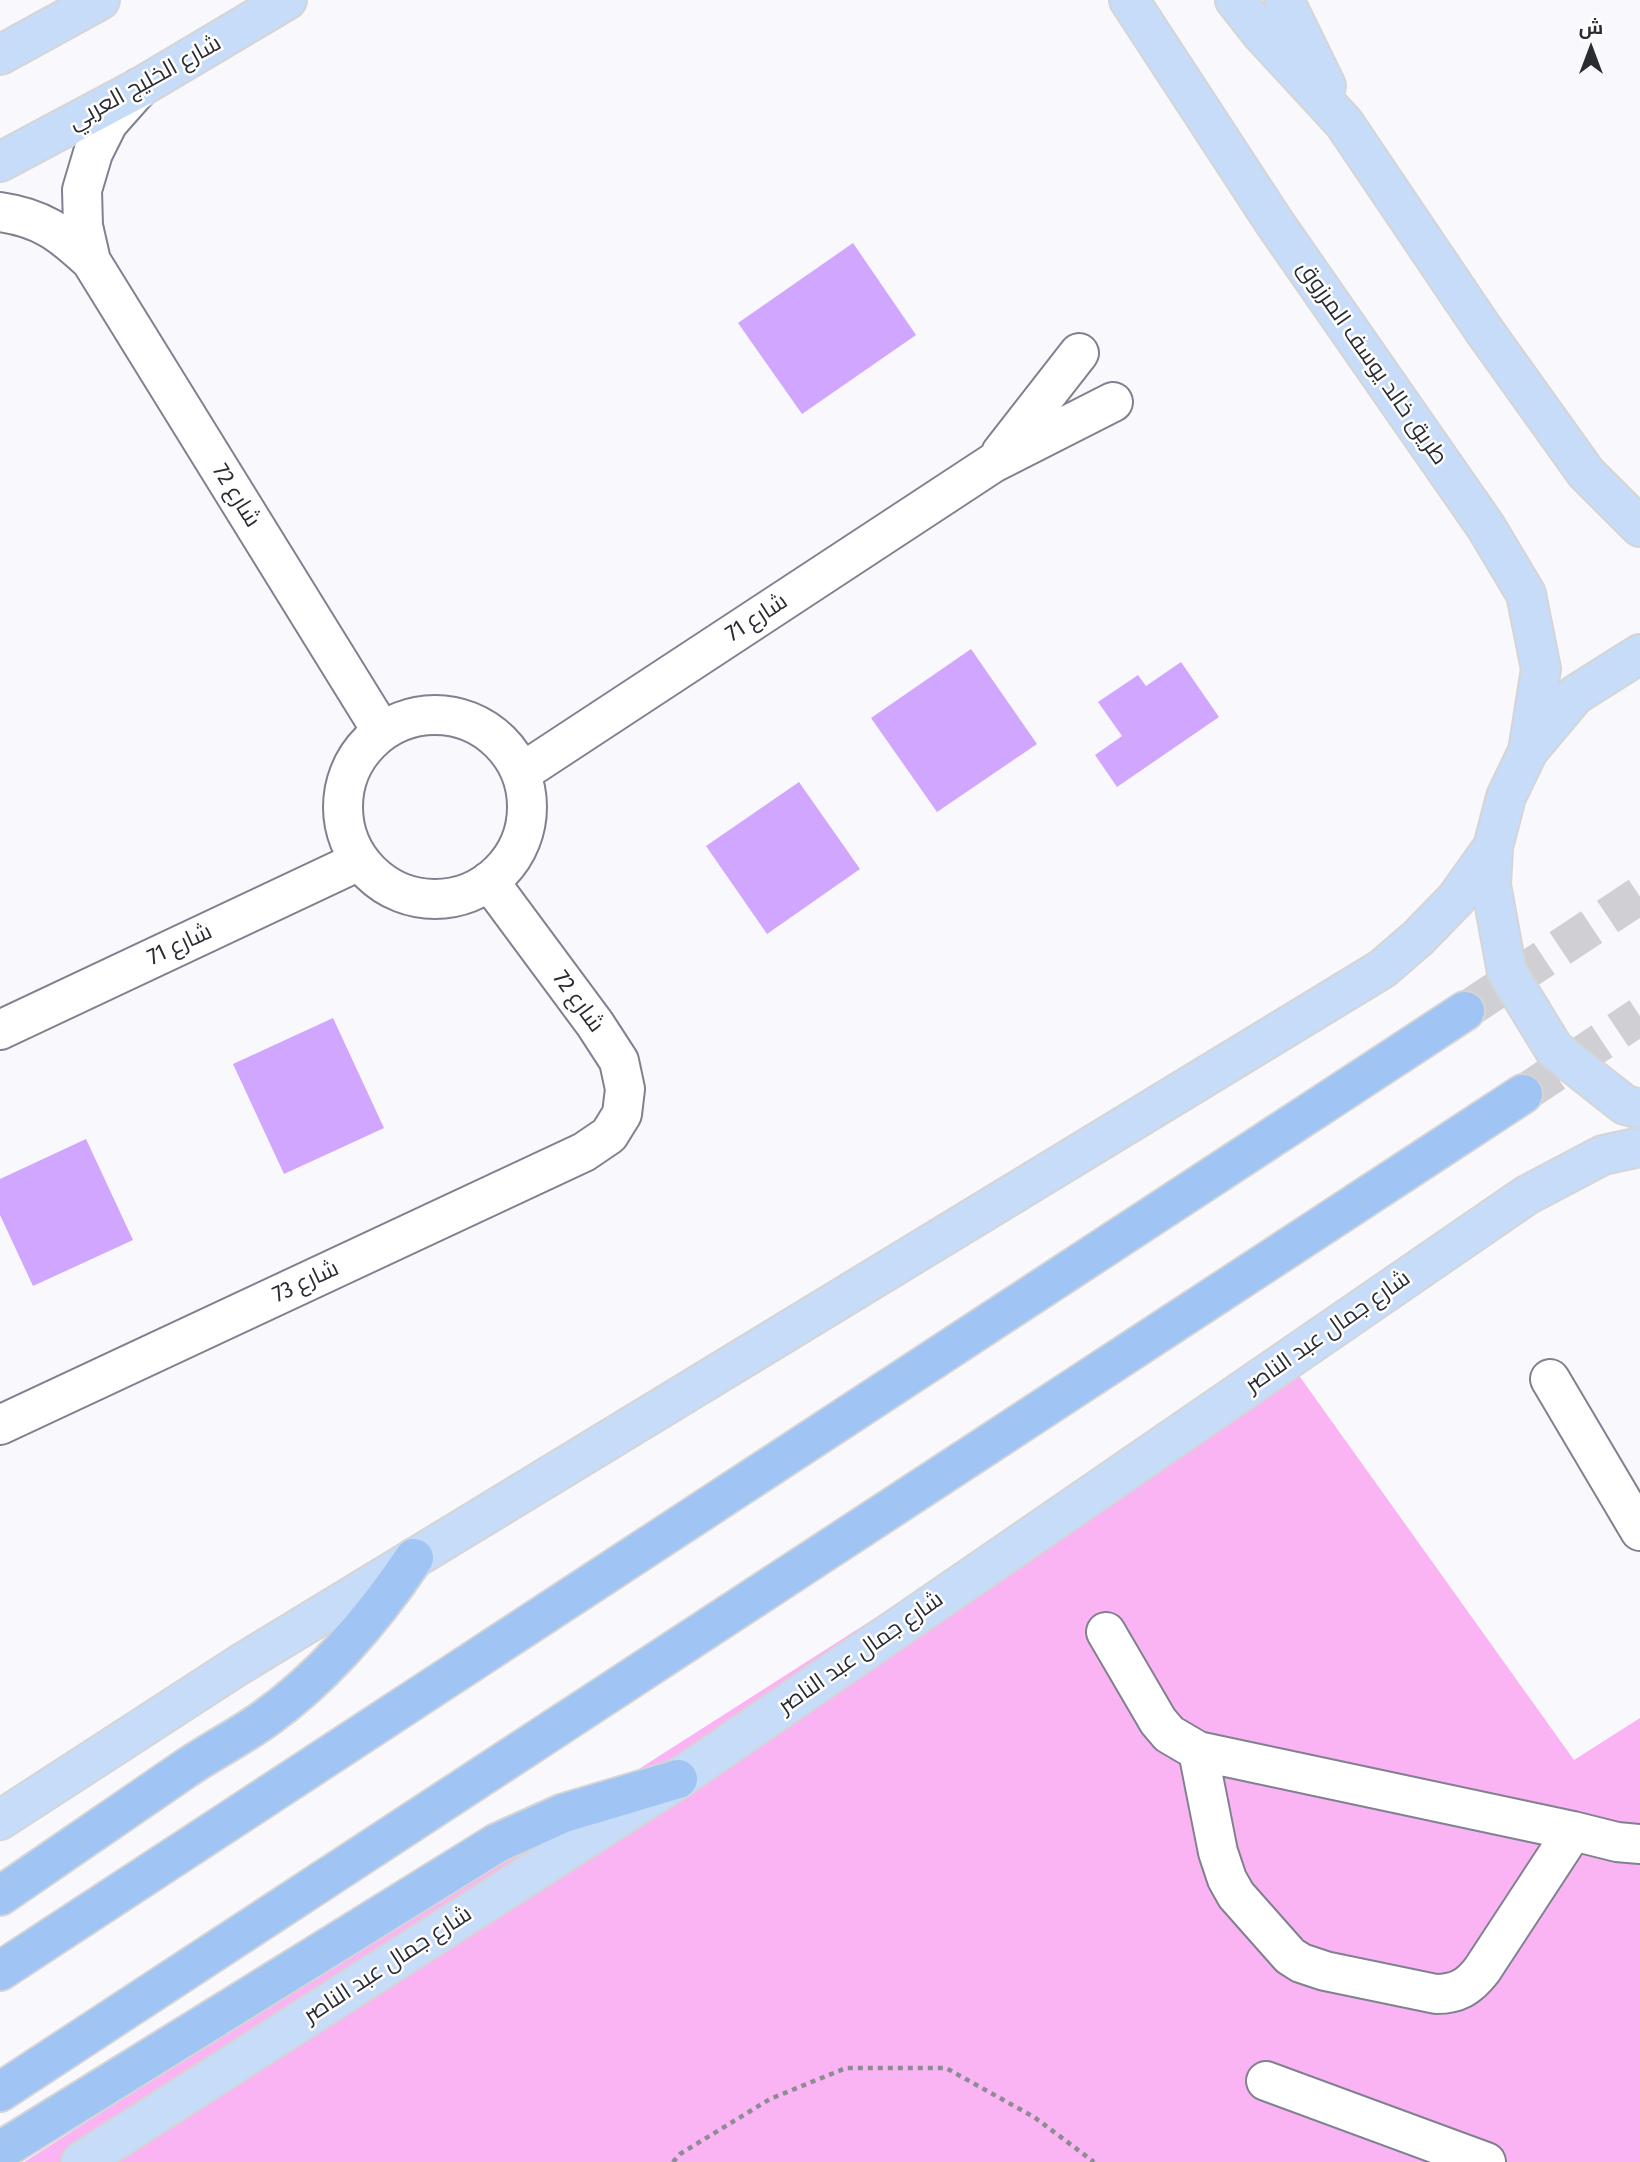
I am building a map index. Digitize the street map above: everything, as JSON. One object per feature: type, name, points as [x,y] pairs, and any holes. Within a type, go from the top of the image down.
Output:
[{"type":"highway","points":[[0,1971],[1465,1011]]},
{"type":"highway","points":[[0,2092],[1523,1094]]},
{"type":"highway","points":[[0,1896],[192,1764],[231,1742],[276,1711],[333,1660],[362,1629],[414,1558]]},
{"type":"highway","points":[[0,2151],[497,1843],[564,1813],[678,1779]]},
{"type":"main road","points":[[0,55],[100,0]]},
{"type":"main road","name":"شارع الخليج العربي","points":[[0,162],[139,88],[287,0]]},
{"type":"main road","name":"طريق خالد يوسف المرزوق","points":[[1129,0],[1274,222],[1486,527],[1526,594],[1541,669],[1528,751]]},
{"type":"main road","points":[[1235,0],[1261,33],[1343,123],[1483,329],[1586,473],[1640,527]]},
{"type":"main road","points":[[1284,0],[1343,123]]},
{"type":"main road","points":[[1640,654],[1575,695],[1528,751],[1506,797],[1493,847],[1491,885],[1507,972],[1554,1049],[1625,1105],[1640,1110]]},
{"type":"main road","points":[[0,1820],[239,1665],[1382,969],[1418,939],[1455,899],[1493,847]]},
{"type":"main road","name":"شارع جمال عبد الناصر","points":[[81,2162],[678,1779],[1527,1195],[1603,1155],[1640,1147]]},
{"type":"street","name":"شارع 72","points":[[91,261],[83,226],[82,190],[93,153],[108,123],[139,88]]},
{"type":"street","name":"شارع 72","points":[[0,212],[23,215],[62,234],[91,261],[381,730]]},
{"type":"street","name":"شارع 71","points":[[993,463],[1079,354]]},
{"type":"street","name":"شارع 71","points":[[521,773],[993,463],[1114,402]]},
{"type":"street","points":[[420,715],[461,718],[498,738],[521,773],[527,803],[524,832],[511,859],[489,881],[456,897],[420,898],[386,885],[359,861],[344,827],[343,791],[356,757],[381,730],[420,715]]},
{"type":"street","name":"شارع 71","points":[[0,1030],[359,861]]},
{"type":"street","name":"شارع 72","points":[[489,881],[595,1024],[619,1061],[625,1089],[622,1114],[609,1135]]},
{"type":"street","name":"شارع 73","points":[[0,1425],[584,1152],[609,1135]]},
{"type":"street","points":[[1550,1379],[1640,1531]]},
{"type":"street","points":[[1107,1632],[1158,1721],[1169,1734],[1198,1751],[1573,1830],[1617,1842],[1640,1843]]},
{"type":"street","points":[[1198,1751],[1219,1852],[1227,1879],[1236,1895],[1290,1956],[1301,1963],[1325,1971],[1436,1994],[1462,1990],[1482,1970],[1573,1830]]},
{"type":"street","points":[[1266,2081],[1486,2162]]},
{"type":"path","points":[[673,2162],[680,2154],[770,2099],[846,2068],[946,2068],[1034,2117],[1094,2162]]},
{"type":"shaded area","points":[[1285,1356],[1574,1760],[1640,1718],[1640,2162],[24,2162]]},
{"type":"building","points":[[853,243],[916,335],[802,414],[738,323]]},
{"type":"building","points":[[971,649],[1037,744],[937,812],[871,718]]},
{"type":"building","points":[[1181,662],[1219,717],[1117,787],[1095,755],[1122,736],[1098,702],[1138,675],[1146,686]]},
{"type":"building","points":[[799,782],[860,869],[767,934],[706,846]]},
{"type":"building","points":[[333,1018],[384,1128],[284,1174],[233,1064]]},
{"type":"building","points":[[86,1139],[133,1240],[33,1286],[0,1215],[0,1179]]},
{"type":"tunnel","points":[[1465,1011],[1640,895]]},
{"type":"tunnel","points":[[1523,1094],[1640,1016]]}]
